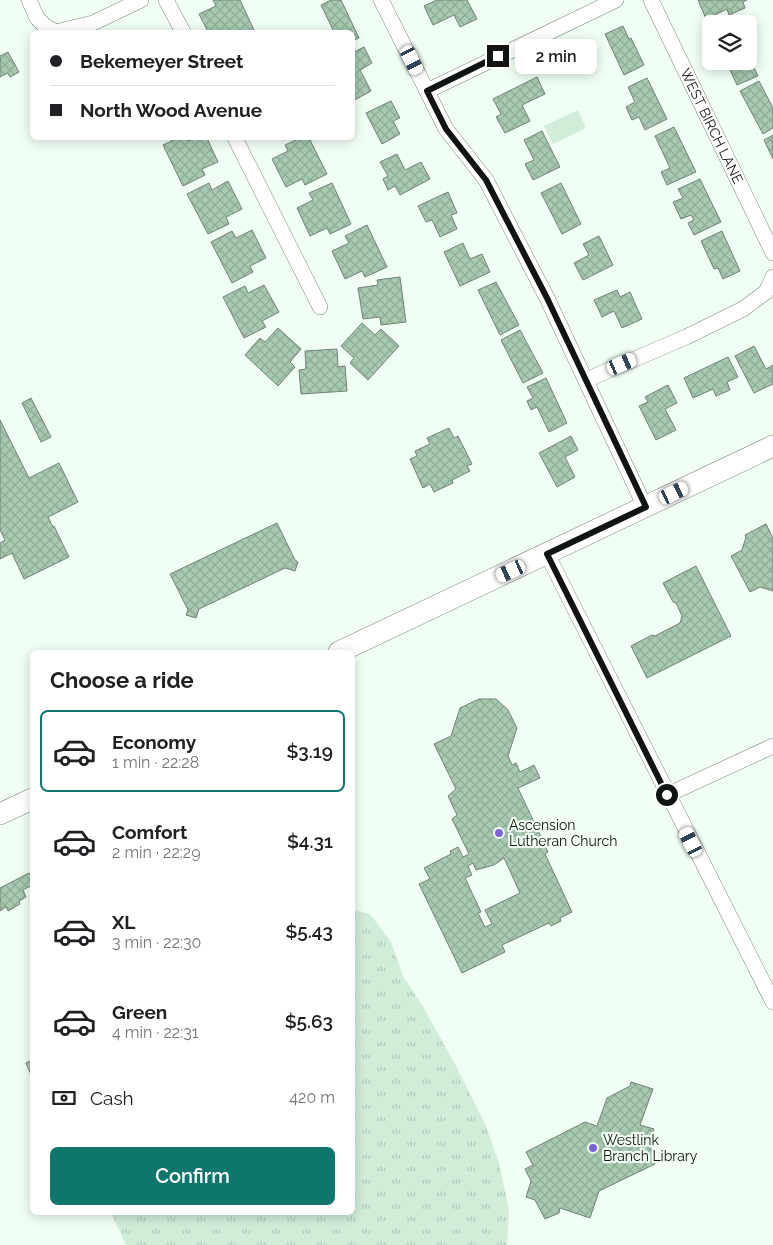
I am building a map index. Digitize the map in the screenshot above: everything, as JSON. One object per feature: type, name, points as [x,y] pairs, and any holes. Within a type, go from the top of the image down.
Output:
[{"type":"main road","points":[[343,650],[773,446]]},
{"type":"main road","points":[[0,814],[30,800]]},
{"type":"street","points":[[29,0],[37,18],[46,28],[51,30]]},
{"type":"street","points":[[64,30],[93,23],[141,0]]},
{"type":"street","points":[[166,0],[182,30]]},
{"type":"street","points":[[381,0],[446,129],[486,180],[547,298],[646,507]]},
{"type":"street","points":[[427,91],[616,0]]},
{"type":"street","name":"WEST BIRCH LANE","points":[[651,0],[773,253]]},
{"type":"street","points":[[236,140],[320,307]]},
{"type":"street","points":[[586,380],[686,337],[743,309],[766,292],[773,277]]},
{"type":"street","points":[[547,554],[773,1002]]},
{"type":"street","points":[[667,795],[773,746]]},
{"type":"green space","points":[[578,110],[586,128],[553,144],[544,126]]},
{"type":"green space","points":[[355,910],[370,914],[391,942],[403,976],[422,1005],[455,1064],[485,1124],[499,1163],[509,1210],[507,1245],[126,1245],[112,1215],[355,1215]]},
{"type":"building","points":[[213,0],[240,0],[254,30],[207,30],[199,14],[216,6]]},
{"type":"building","points":[[331,0],[341,0],[359,38],[355,40],[355,30],[333,30],[321,5]]},
{"type":"building","points":[[437,0],[467,0],[477,19],[460,27],[454,15],[433,25],[424,6]]},
{"type":"building","points":[[698,0],[747,0],[743,2],[745,8],[729,15],[727,9],[714,15],[704,15]]},
{"type":"building","points":[[623,26],[644,65],[624,75],[605,34]]},
{"type":"building","points":[[364,47],[372,63],[360,70],[371,91],[355,100],[355,52]]},
{"type":"building","points":[[8,52],[19,72],[10,77],[8,73],[0,77],[0,56]]},
{"type":"building","points":[[730,70],[755,70],[758,76],[737,85]]},
{"type":"building","points":[[537,77],[545,94],[522,105],[530,121],[505,133],[496,117],[501,114],[493,99]]},
{"type":"building","points":[[647,78],[667,119],[645,130],[639,117],[632,120],[626,107],[635,102],[628,87]]},
{"type":"building","points":[[759,81],[773,108],[773,128],[763,134],[740,91]]},
{"type":"building","points":[[391,101],[400,118],[393,121],[400,134],[382,144],[366,113]]},
{"type":"building","points":[[674,127],[696,172],[667,185],[661,172],[670,168],[655,136]]},
{"type":"building","points":[[542,131],[560,167],[533,180],[525,164],[534,160],[524,140]]},
{"type":"building","points":[[773,135],[773,159],[764,140]]},
{"type":"building","points":[[174,140],[208,140],[218,162],[202,169],[205,175],[183,186],[163,145]]},
{"type":"building","points":[[296,140],[310,140],[327,174],[305,185],[302,179],[286,187],[272,159],[288,151],[285,145]]},
{"type":"building","points":[[397,154],[405,170],[421,162],[430,179],[400,195],[395,186],[388,190],[383,179],[388,176],[380,162]]},
{"type":"building","points":[[700,179],[721,222],[694,235],[688,223],[694,220],[691,215],[681,219],[673,202],[683,198],[678,189]]},
{"type":"building","points":[[228,181],[242,209],[226,217],[229,224],[208,234],[187,194],[209,183],[212,190]]},
{"type":"building","points":[[332,183],[351,224],[330,234],[327,228],[310,236],[297,208],[313,200],[309,193]]},
{"type":"building","points":[[561,183],[581,224],[562,234],[541,193]]},
{"type":"building","points":[[448,192],[457,213],[451,215],[457,229],[440,237],[432,220],[426,222],[418,206]]},
{"type":"building","points":[[367,225],[387,267],[365,277],[362,271],[345,279],[332,251],[349,243],[345,236]]},
{"type":"building","points":[[252,230],[266,258],[250,266],[253,272],[232,283],[211,242],[232,231],[236,238]]},
{"type":"building","points":[[722,231],[740,271],[723,279],[718,268],[714,269],[701,241]]},
{"type":"building","points":[[599,236],[613,265],[583,280],[574,263],[589,255],[583,244]]},
{"type":"building","points":[[463,243],[470,259],[482,254],[490,272],[460,286],[444,252]]},
{"type":"building","points":[[400,277],[406,322],[381,325],[380,317],[363,319],[358,288],[378,285],[377,280]]},
{"type":"building","points":[[496,282],[519,325],[500,335],[478,290]]},
{"type":"building","points":[[264,285],[279,312],[262,321],[266,327],[244,338],[223,297],[245,286],[248,293]]},
{"type":"building","points":[[617,290],[620,297],[630,292],[642,319],[622,328],[614,311],[602,317],[594,300]]},
{"type":"building","points":[[362,323],[375,335],[381,329],[399,346],[368,380],[350,363],[354,358],[341,346]]},
{"type":"building","points":[[278,328],[301,349],[290,362],[295,367],[278,386],[245,355],[260,338],[265,342]]},
{"type":"building","points":[[520,330],[543,373],[523,383],[501,340]]},
{"type":"building","points":[[754,346],[766,369],[773,365],[773,384],[754,393],[735,356]]},
{"type":"building","points":[[337,349],[338,367],[345,366],[347,391],[301,394],[299,370],[306,369],[305,351]]},
{"type":"building","points":[[728,357],[738,377],[727,382],[730,390],[716,396],[713,389],[693,398],[684,378]]},
{"type":"building","points":[[546,378],[567,423],[549,432],[537,407],[531,410],[527,401],[533,398],[527,387]]},
{"type":"building","points":[[668,385],[677,403],[665,409],[676,430],[656,440],[639,406],[648,402],[645,397]]},
{"type":"building","points":[[31,398],[51,437],[41,442],[22,403]]},
{"type":"building","points":[[0,420],[29,478],[59,463],[78,502],[48,517],[69,557],[24,579],[12,553],[0,559],[0,543],[5,540],[0,530]]},
{"type":"building","points":[[449,428],[454,438],[458,436],[472,464],[467,466],[470,471],[452,480],[453,483],[434,492],[430,484],[423,488],[410,459],[417,456],[415,451],[430,444],[427,438]]},
{"type":"building","points":[[571,436],[578,450],[565,457],[575,477],[557,487],[539,453]]},
{"type":"building","points":[[277,523],[295,560],[298,562],[295,571],[285,568],[199,609],[196,618],[186,615],[188,610],[170,574]]},
{"type":"building","points":[[766,524],[773,538],[773,591],[760,587],[750,592],[731,556],[742,550],[745,535]]},
{"type":"building","points":[[696,566],[731,636],[647,678],[631,646],[680,623],[682,616],[663,583]]},
{"type":"building","name":"Ascension Lutheran Church","points":[[479,699],[496,699],[508,710],[517,728],[508,756],[512,765],[516,763],[520,772],[534,765],[540,778],[518,788],[548,852],[545,854],[572,912],[560,918],[561,921],[551,926],[549,923],[502,945],[505,952],[462,973],[419,884],[430,879],[424,868],[451,854],[450,851],[458,847],[463,857],[469,854],[452,819],[457,815],[448,796],[456,789],[434,744],[451,736],[460,708]],"holes":[[[504,858],[520,893],[485,910],[492,924],[485,927],[478,913],[481,912],[465,878],[472,875],[468,866],[473,863],[476,870],[494,865]]]},
{"type":"building","points":[[29,873],[30,875],[30,886],[23,890],[26,897],[19,901],[20,904],[8,911],[6,907],[0,911],[0,888]]},
{"type":"building","points":[[30,1061],[30,1072],[26,1063]]},
{"type":"building","name":"Westlink Branch Library","points":[[631,1082],[653,1089],[640,1125],[654,1129],[648,1144],[656,1158],[655,1164],[599,1191],[590,1218],[560,1208],[559,1213],[545,1219],[535,1200],[526,1197],[531,1181],[525,1169],[533,1165],[526,1152],[585,1122],[597,1126],[607,1098],[630,1086]]},
{"type":"place","name":"Ascension Lutheran Church","points":[[499,833]]},
{"type":"place","name":"Westlink Branch Library","points":[[593,1148]]},
{"type":"route","points":[[498,56],[427,91],[446,129],[486,180],[547,298],[646,507],[547,554],[667,795]]}]
